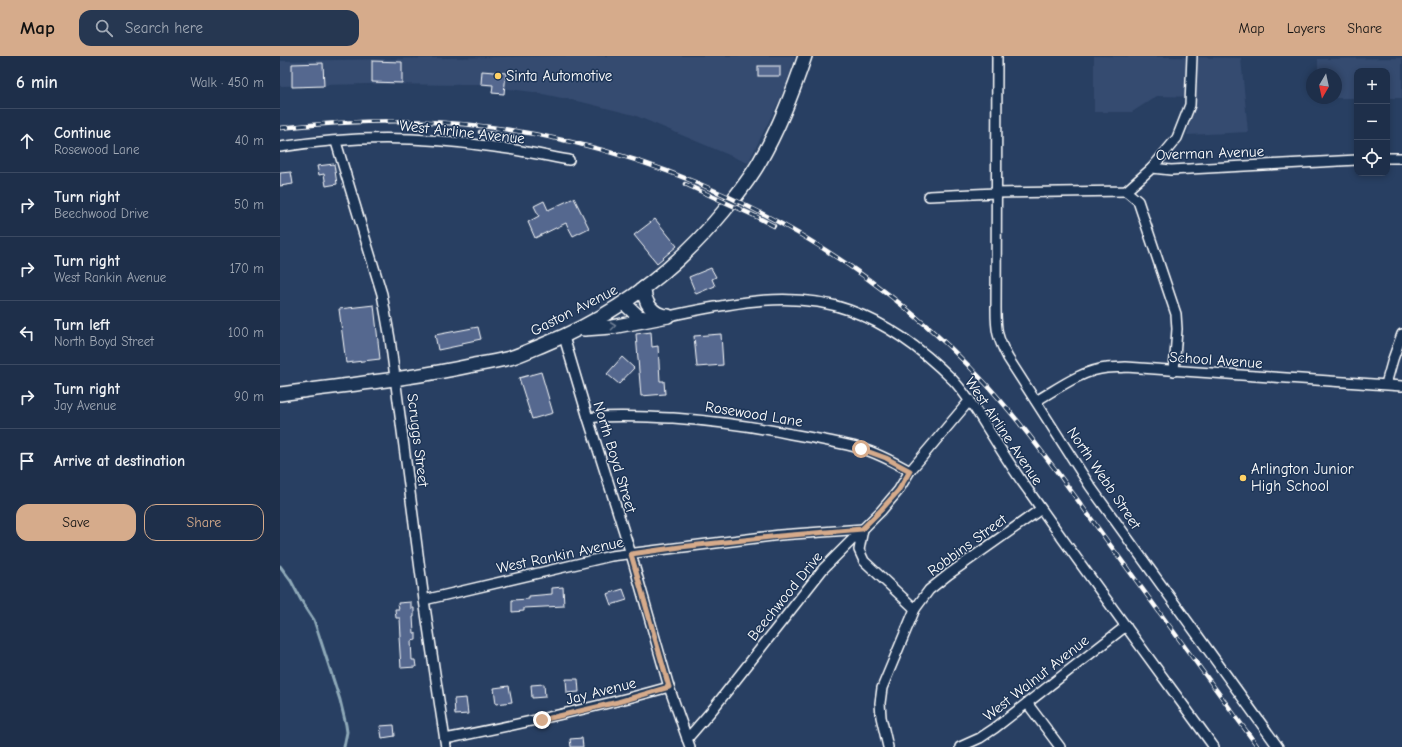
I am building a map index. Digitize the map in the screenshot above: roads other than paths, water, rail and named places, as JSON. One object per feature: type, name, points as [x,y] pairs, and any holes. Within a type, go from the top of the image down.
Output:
[{"type":"main road","name":"Gaston Avenue","points":[[280,394],[448,371],[510,358],[569,334],[624,303],[682,257],[709,229],[740,191],[760,161],[784,112],[804,56]]},
{"type":"main road","points":[[644,288],[644,295],[650,307],[658,314],[668,316]]},
{"type":"main road","points":[[624,303],[639,317],[650,319]]},
{"type":"main road","points":[[569,334],[594,328],[612,327],[668,316]]},
{"type":"street","name":"North Webb Street","points":[[997,56],[996,329],[999,341],[1008,358],[1090,486],[1278,747]]},
{"type":"street","points":[[1152,168],[1177,138],[1190,105],[1192,56]]},
{"type":"street","name":"West Airline Avenue","points":[[280,147],[298,144],[377,139],[437,140],[486,146],[569,160]]},
{"type":"street","name":"Scruggs Street","points":[[336,142],[382,294],[396,379],[424,600],[445,743]]},
{"type":"street","points":[[1390,158],[1402,158]]},
{"type":"street","name":"Overman Avenue","points":[[1126,191],[1152,168],[1171,170],[1354,160]]},
{"type":"street","points":[[929,196],[996,193],[1126,191],[1138,201],[1176,314],[1177,329],[1174,371]]},
{"type":"street","name":"West Airline Avenue","points":[[668,316],[724,305],[764,300],[802,300],[824,303],[874,320],[906,341],[954,381],[970,400],[1017,475],[1214,747]]},
{"type":"street","name":"North Boyd Street","points":[[569,334],[588,418],[631,554],[669,687],[688,743]]},
{"type":"street","points":[[1386,384],[1402,334]]},
{"type":"street","name":"School Avenue","points":[[1036,401],[1079,377],[1092,371],[1107,368],[1402,386]]},
{"type":"street","name":"Beechwood Drive","points":[[688,743],[823,569],[898,491],[910,471],[970,400]]},
{"type":"street","name":"Rosewood Lane","points":[[588,418],[629,416],[708,421],[752,426],[832,441],[861,449],[886,458],[910,471]]},
{"type":"street","name":"Robbins Street","points":[[888,747],[880,703],[882,688],[915,609],[929,590],[949,574],[1041,509]]},
{"type":"street","points":[[862,529],[859,550],[864,561],[915,609]]},
{"type":"street","name":"West Rankin Avenue","points":[[424,600],[611,556],[773,536],[862,529]]},
{"type":"street","name":"West Walnut Avenue","points":[[960,747],[980,738],[1126,626]]},
{"type":"street","name":"Jay Avenue","points":[[445,743],[618,702],[669,687]]},
{"type":"street","points":[[1027,703],[1060,747]]},
{"type":"waterway","points":[[280,566],[291,581],[314,620],[340,700],[346,725],[347,732],[344,747]]},
{"type":"railway","points":[[280,128],[332,123],[385,121],[438,122],[490,127],[560,140],[629,158],[696,183],[761,213],[823,248],[882,289],[936,335],[987,385],[1034,442],[1064,482],[1258,747]]},
{"type":"railway","points":[[480,132],[520,138]]},
{"type":"railway","points":[[685,184],[774,226]]},
{"type":"place","name":"Sinta Automotive","points":[[498,76]]},
{"type":"place","name":"Arlington Junior High School","points":[[1243,478]]}]
